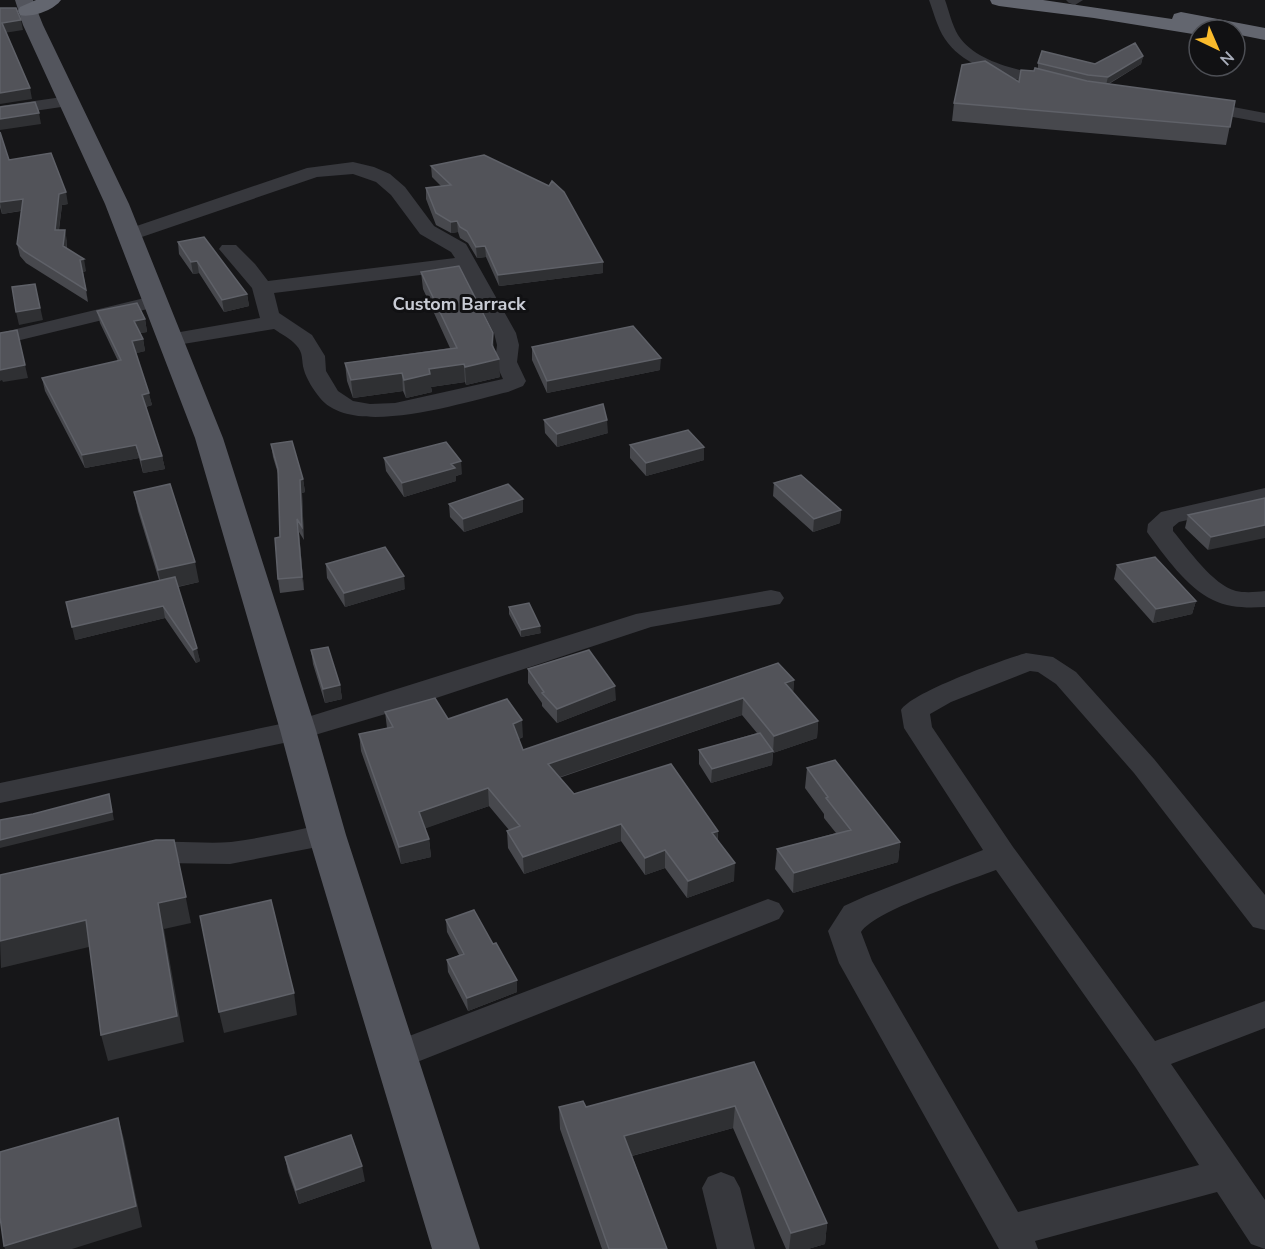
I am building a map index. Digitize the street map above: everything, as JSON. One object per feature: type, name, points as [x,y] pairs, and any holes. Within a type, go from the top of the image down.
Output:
[{"type":"highway","points":[[999,0],[1094,12],[1187,28]]},
{"type":"highway","points":[[1074,0],[1265,34]]},
{"type":"highway","points":[[1247,39],[1265,43]]},
{"type":"main road","points":[[27,4],[117,204],[209,438],[298,730],[327,835],[456,1249]]},
{"type":"street","points":[[937,0],[952,38],[961,49],[1006,71],[1066,85]]},
{"type":"street","points":[[0,111],[69,101]]},
{"type":"street","points":[[1178,103],[1211,106],[1265,118]]},
{"type":"street","points":[[129,235],[314,172],[352,168],[367,171],[383,178],[399,191],[427,230],[459,248],[505,333],[508,345],[506,362],[515,381],[508,385],[395,410],[370,411],[346,407],[329,395],[315,370],[314,356],[304,340],[269,316],[262,288],[248,268],[229,249]]},
{"type":"street","points":[[262,288],[466,263]]},
{"type":"street","points":[[0,339],[157,301]]},
{"type":"street","points":[[171,340],[276,322]]},
{"type":"street","points":[[1265,495],[1170,517],[1161,524],[1160,532],[1192,568],[1222,594],[1246,600],[1265,599]]},
{"type":"street","points":[[0,794],[298,730],[399,700],[646,620],[771,598]]},
{"type":"street","points":[[1265,918],[1144,766],[1074,687],[1055,669],[1035,661],[1026,662],[941,696],[915,710],[918,728],[1002,855],[1148,1058],[1265,1232]]},
{"type":"street","points":[[108,860],[163,852],[230,852],[327,835]]},
{"type":"street","points":[[1002,855],[877,904],[855,915],[844,931],[856,963],[1014,1240],[1225,1174]]},
{"type":"street","points":[[395,1056],[768,911]]},
{"type":"street","points":[[1148,1058],[1265,1014]]},
{"type":"street","points":[[721,1188],[736,1249]]},
{"type":"building","points":[[0,8],[16,8],[21,20],[2,23],[30,88],[0,93]]},
{"type":"building","points":[[1135,43],[1143,56],[1108,77],[1088,75],[1038,63],[1042,51],[1095,64]]},
{"type":"building","points":[[985,61],[1019,82],[1021,70],[1034,71],[1035,68],[1087,81],[1235,101],[1230,127],[954,103],[962,65]]},
{"type":"building","points":[[35,102],[39,113],[0,119],[0,107]]},
{"type":"building","points":[[0,132],[9,160],[51,153],[66,192],[59,194],[55,230],[65,230],[63,246],[84,259],[80,260],[86,290],[24,251],[17,244],[23,199],[0,202]]},
{"type":"building","points":[[484,155],[549,186],[552,181],[564,192],[603,262],[498,275],[485,246],[476,247],[467,231],[460,227],[457,221],[451,222],[436,213],[426,188],[451,185],[431,166]]},
{"type":"building","points":[[204,237],[247,294],[222,300],[197,261],[191,262],[178,242]]},
{"type":"building","points":[[459,266],[493,333],[492,345],[499,359],[465,367],[464,364],[429,369],[430,374],[404,380],[402,373],[351,380],[345,363],[457,348],[421,272]]},
{"type":"building","points":[[35,284],[40,308],[16,312],[12,287]]},
{"type":"building","points":[[137,303],[145,319],[134,321],[143,339],[132,341],[149,393],[142,395],[162,456],[141,460],[136,445],[82,455],[42,378],[121,360],[97,311]]},
{"type":"building","points":[[633,326],[661,358],[547,381],[532,347]]},
{"type":"building","points":[[17,330],[25,365],[0,370],[0,333]]},
{"type":"building","points":[[603,404],[607,420],[557,434],[544,420]]},
{"type":"building","points":[[688,430],[704,447],[646,463],[630,445]]},
{"type":"building","points":[[292,441],[303,479],[300,480],[302,527],[297,519],[302,577],[278,579],[275,538],[280,537],[278,469],[271,444]]},
{"type":"building","points":[[446,442],[461,461],[451,464],[455,468],[402,483],[384,458]]},
{"type":"building","points":[[801,475],[841,510],[814,519],[774,483]]},
{"type":"building","points":[[170,484],[195,562],[158,570],[134,492]]},
{"type":"building","points":[[508,484],[523,499],[463,519],[449,504]]},
{"type":"building","points":[[1265,498],[1265,525],[1211,537],[1188,515]]},
{"type":"building","points":[[385,547],[404,576],[344,593],[326,564]]},
{"type":"building","points":[[1155,557],[1196,601],[1156,609],[1117,565]]},
{"type":"building","points":[[175,577],[197,648],[193,650],[163,606],[72,627],[66,602]]},
{"type":"building","points":[[529,603],[540,626],[521,630],[509,607]]},
{"type":"building","points":[[328,647],[340,685],[323,689],[311,650]]},
{"type":"building","points":[[589,650],[615,686],[557,709],[542,693],[544,692],[528,669]]},
{"type":"building","points":[[778,663],[794,680],[785,683],[818,721],[774,736],[743,698],[548,764],[574,794],[671,764],[718,831],[712,833],[735,863],[688,881],[665,850],[645,858],[621,824],[523,857],[507,831],[520,826],[488,788],[419,812],[429,839],[399,847],[359,734],[393,727],[385,712],[435,698],[448,719],[507,699],[522,720],[513,724],[523,750]]},
{"type":"building","points":[[760,733],[773,751],[712,769],[699,750]]},
{"type":"building","points":[[835,760],[900,842],[794,873],[777,849],[851,830],[826,798],[828,797],[807,768]]},
{"type":"building","points":[[109,794],[112,812],[0,840],[0,820],[33,814]]},
{"type":"building","points":[[156,840],[174,840],[186,897],[158,903],[177,1016],[101,1035],[86,920],[0,941],[0,875]]},
{"type":"building","points":[[271,900],[294,993],[219,1012],[200,916]]},
{"type":"building","points":[[474,910],[517,980],[467,998],[447,960],[464,954],[446,920]]},
{"type":"building","points":[[754,1062],[827,1223],[791,1233],[735,1106],[624,1136],[667,1249],[609,1249],[559,1107],[583,1101],[586,1107]]},
{"type":"building","points":[[118,1118],[136,1206],[4,1246],[0,1217],[0,1152]]},
{"type":"building","points":[[351,1135],[362,1166],[296,1190],[285,1157]]},
{"type":"district","name":"Custom Barrack","points":[[459,304]]}]
